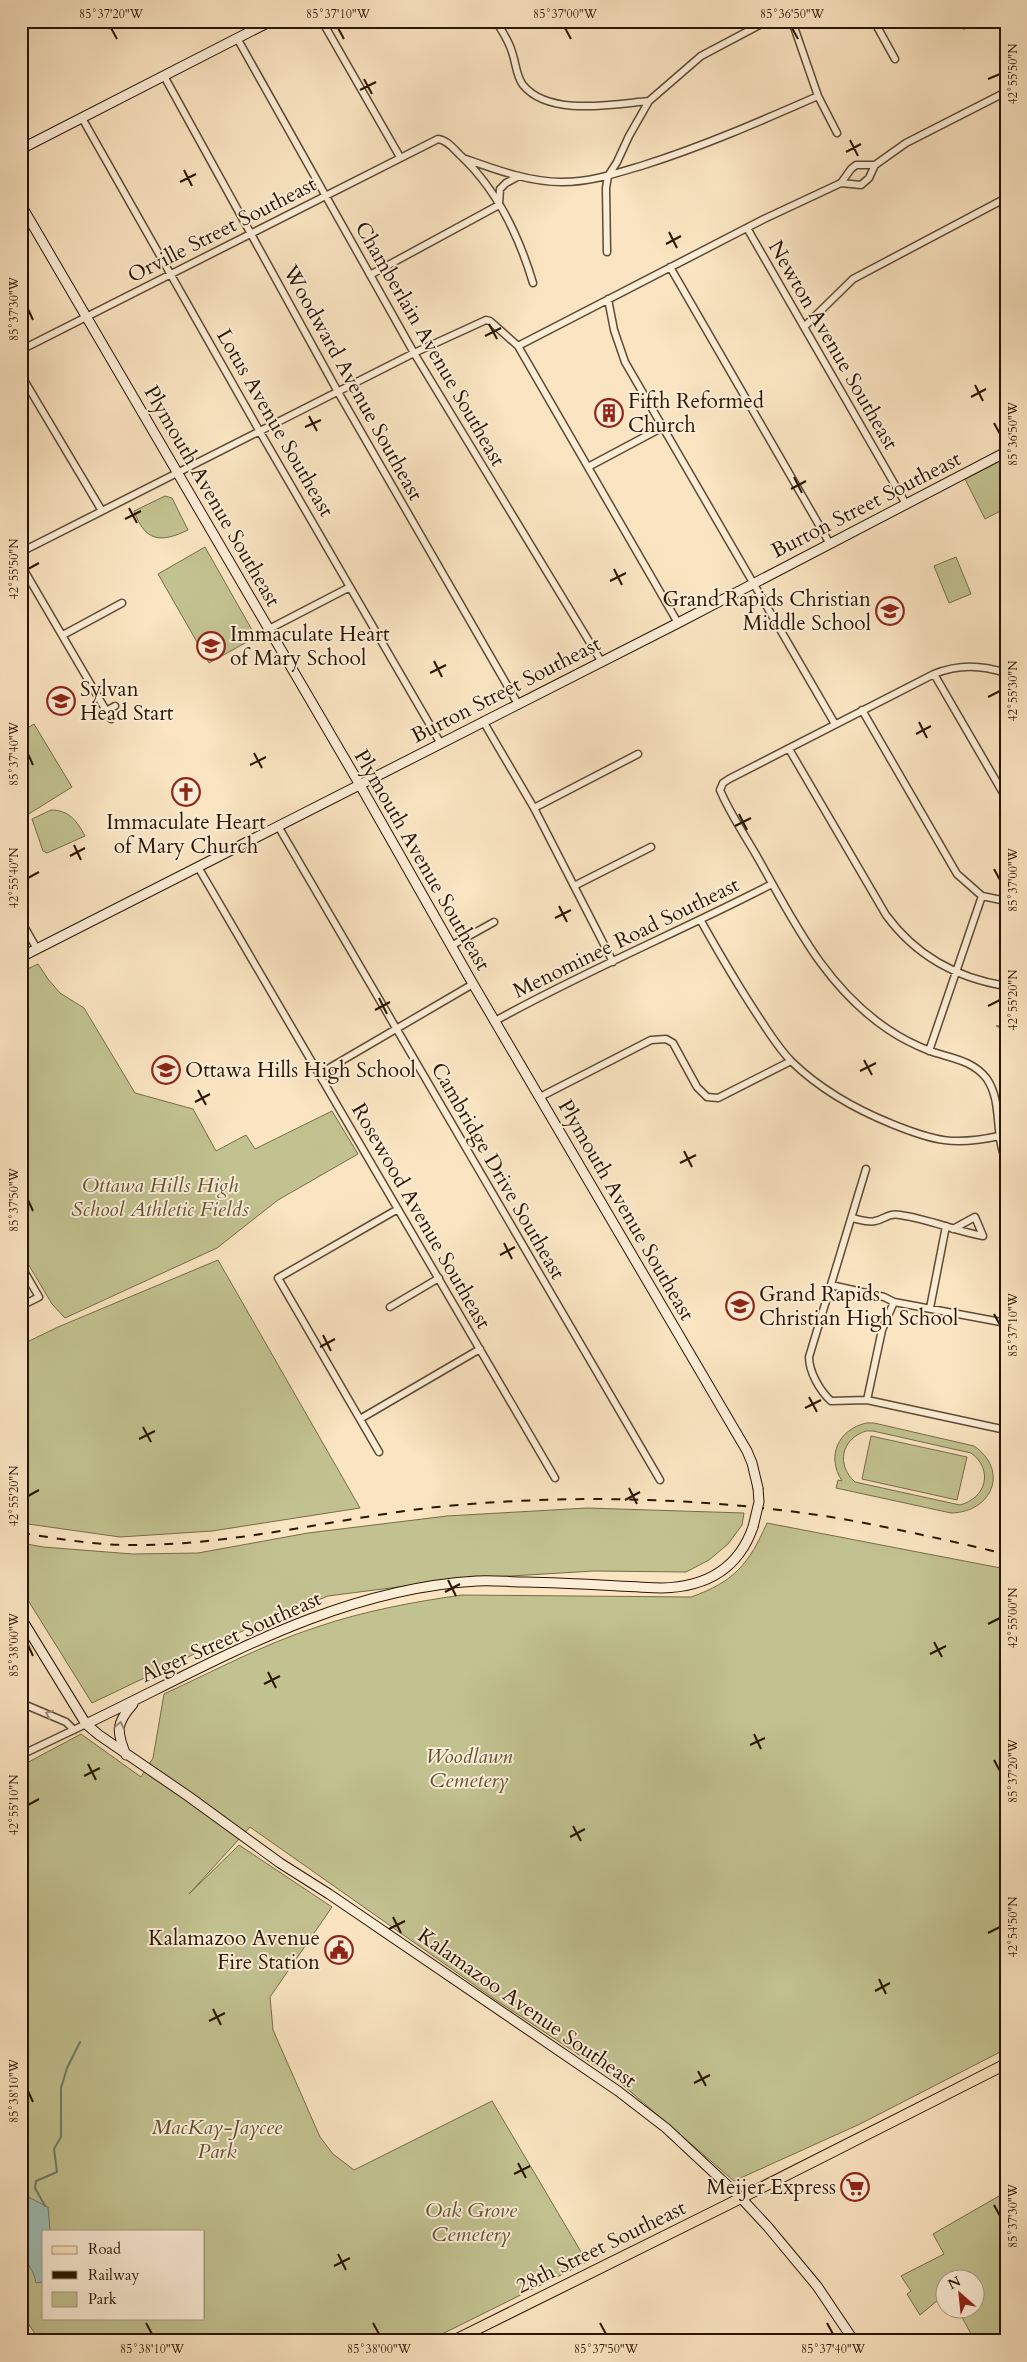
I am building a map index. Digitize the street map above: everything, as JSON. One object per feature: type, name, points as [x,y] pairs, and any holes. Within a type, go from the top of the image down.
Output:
[{"type":"main road","points":[[21,149],[271,21]]},
{"type":"main road","name":"Plymouth Avenue Southeast","points":[[21,205],[360,785],[495,1022],[744,1446],[752,1463],[759,1502],[748,1540]]},
{"type":"main road","name":"Burton Street Southeast","points":[[21,957],[601,662],[1006,452]]},
{"type":"main road","name":"Alger Street Southeast","points":[[86,1724],[266,1636],[324,1613],[361,1602],[435,1586],[477,1581],[662,1588],[689,1587],[709,1579],[723,1570],[735,1558],[748,1540]]},
{"type":"main road","name":"Kalamazoo Avenue Southeast","points":[[21,1618],[86,1724],[126,1755],[188,1796],[280,1863],[337,1899],[618,2090],[666,2128],[742,2198],[817,2286],[854,2341]]},
{"type":"main road","points":[[126,1755],[118,1735],[119,1725],[124,1714],[137,1699]]},
{"type":"main road","name":"28th Street Southeast","points":[[453,2341],[742,2198],[1006,2064]]},
{"type":"street","points":[[322,21],[400,157]]},
{"type":"street","points":[[507,21],[498,24],[510,47],[519,77],[524,86],[545,100],[594,107],[649,101]]},
{"type":"street","points":[[607,252],[606,188],[608,176],[649,101],[701,56],[766,21]]},
{"type":"street","points":[[792,21],[818,96],[837,133]]},
{"type":"street","points":[[874,21],[895,59]]},
{"type":"street","name":"Chamberlain Avenue Southeast","points":[[237,38],[414,353],[601,662]]},
{"type":"street","name":"Woodward Avenue Southeast","points":[[164,76],[338,392],[518,704]]},
{"type":"street","points":[[841,183],[862,185],[869,178],[875,165],[906,143],[1006,92]]},
{"type":"street","points":[[465,159],[519,176],[561,182],[608,176],[700,146],[818,96]]},
{"type":"street","name":"Lotus Avenue Southeast","points":[[82,118],[260,432],[441,744]]},
{"type":"street","name":"Orville Street Southeast","points":[[21,350],[438,139],[446,142],[465,159]]},
{"type":"street","points":[[465,159],[499,205],[520,244],[533,283]]},
{"type":"street","points":[[518,346],[747,228],[841,183],[856,165],[875,165]]},
{"type":"street","points":[[499,205],[500,189],[506,183],[519,176]]},
{"type":"street","points":[[804,327],[853,279],[1006,198]]},
{"type":"street","points":[[370,275],[499,205]]},
{"type":"street","name":"Newton Avenue Southeast","points":[[747,228],[906,504]]},
{"type":"street","points":[[670,267],[830,544]]},
{"type":"street","points":[[608,299],[614,330],[625,362],[835,724]]},
{"type":"street","points":[[21,552],[414,353],[486,320],[490,321],[518,346],[678,622]]},
{"type":"street","points":[[21,375],[102,511]]},
{"type":"street","points":[[588,467],[664,427]]},
{"type":"street","points":[[21,565],[111,719]]},
{"type":"street","points":[[269,629],[350,588]]},
{"type":"street","points":[[63,635],[122,603]]},
{"type":"street","points":[[1006,673],[979,666],[948,668],[729,779],[721,786],[722,795],[772,884],[828,975],[851,1000],[890,1031],[929,1051],[968,1063],[987,1080],[996,1102],[999,1136],[1006,1160]]},
{"type":"street","points":[[934,674],[1006,798]]},
{"type":"street","points":[[106,711],[115,706]]},
{"type":"street","points":[[862,710],[957,874],[982,896],[1006,901]]},
{"type":"street","points":[[484,721],[534,808],[613,962]]},
{"type":"street","points":[[789,749],[889,921],[902,936],[928,958],[955,972],[973,979],[1006,986]]},
{"type":"street","points":[[534,808],[638,754]]},
{"type":"street","name":"Cambridge Drive Southeast","points":[[278,826],[660,1480]]},
{"type":"street","points":[[574,886],[651,847]]},
{"type":"street","name":"Rosewood Avenue Southeast","points":[[198,867],[555,1478]]},
{"type":"street","name":"Menominee Road Southeast","points":[[495,1022],[556,989],[701,921],[772,884]]},
{"type":"street","points":[[929,1051],[982,896]]},
{"type":"street","points":[[701,921],[741,991],[778,1046],[791,1061],[816,1082],[852,1106],[932,1139],[972,1142],[999,1136]]},
{"type":"street","points":[[21,922],[37,949]]},
{"type":"street","points":[[451,946],[494,922]]},
{"type":"street","points":[[319,1074],[473,984]]},
{"type":"street","points":[[540,1097],[651,1040],[666,1039],[673,1043],[697,1086],[707,1097],[718,1098],[791,1061]]},
{"type":"street","points":[[866,1169],[809,1364],[826,1396],[831,1401],[848,1399],[867,1400],[1006,1430]]},
{"type":"street","points":[[379,1452],[278,1278],[398,1208]]},
{"type":"street","points":[[852,1218],[875,1222],[889,1214],[901,1215],[953,1229]]},
{"type":"street","points":[[930,1308],[946,1226]]},
{"type":"street","points":[[21,1266],[38,1297],[21,1306]]},
{"type":"street","points":[[390,1307],[439,1278]]},
{"type":"street","points":[[831,1285],[884,1296],[894,1302],[1006,1323]]},
{"type":"street","points":[[867,1400],[882,1330],[894,1302]]},
{"type":"street","points":[[360,1419],[480,1349]]},
{"type":"street","points":[[21,1703],[60,1719],[74,1730]]},
{"type":"street","name":"Alger Street Southeast","points":[[21,1755],[86,1724]]},
{"type":"green space","points":[[1006,458],[1006,508],[985,519],[965,479]]},
{"type":"green space","points":[[165,496],[172,498],[188,530],[170,537],[155,537],[143,529],[134,511]]},
{"type":"green space","points":[[205,547],[256,637],[209,663],[158,574]]},
{"type":"green space","points":[[956,557],[971,594],[949,603],[934,566]]},
{"type":"green space","points":[[34,724],[72,787],[27,815],[21,805],[21,732]]},
{"type":"green space","points":[[51,810],[63,812],[72,817],[85,836],[47,853],[43,851],[32,819]]},
{"type":"green space","name":"Ottawa Hills High School Athletic Fields","points":[[38,964],[60,993],[84,1008],[135,1093],[193,1109],[216,1151],[246,1135],[255,1149],[332,1111],[358,1154],[278,1200],[217,1248],[65,1318],[52,1304],[21,1252],[21,972]]},
{"type":"green space","points":[[218,1260],[360,1508],[212,1531],[120,1537],[21,1523],[21,1345],[58,1327]]},
{"type":"green space","points":[[874,1423],[974,1446],[985,1456],[991,1466],[993,1477],[991,1488],[986,1498],[965,1511],[951,1513],[836,1488],[838,1480],[842,1481],[837,1472],[835,1454],[842,1438],[856,1426]],"holes":[[[866,1431],[971,1453],[983,1467],[984,1483],[981,1490],[976,1496],[960,1505],[855,1482],[845,1468],[844,1453],[851,1440]]]},
{"type":"green space","points":[[871,1436],[967,1457],[957,1500],[862,1479]]},
{"type":"green space","points":[[587,1508],[744,1513],[742,1525],[728,1544],[709,1560],[686,1572],[594,1571],[460,1579],[328,1596],[253,1626],[92,1703],[21,1589],[21,1543],[43,1547],[133,1554],[198,1553],[308,1533],[447,1516]]},
{"type":"green space","points":[[767,1523],[1006,1569],[1006,2049],[860,2124],[734,2181],[617,2080],[493,1998],[250,1827],[189,1894],[239,1845],[332,1907],[270,1997],[273,2030],[320,2137],[333,2154],[354,2170],[492,2101],[587,2262],[428,2341],[40,2341],[21,2313],[21,1766],[81,1734],[141,1777],[153,1758],[164,1694],[258,1650],[335,1621],[407,1604],[462,1595],[691,1597],[729,1578],[754,1550]]},
{"type":"green space","points":[[1006,2192],[1006,2341],[975,2341],[963,2320],[984,2320],[984,2270],[934,2270],[934,2303],[920,2315],[907,2294],[911,2291],[901,2276],[944,2254],[933,2234]]},
{"type":"water","points":[[28,2197],[48,2207],[50,2230],[42,2230],[42,2282],[36,2283],[21,2244],[21,2205]]},
{"type":"waterway","points":[[997,1026],[1006,1029]]},
{"type":"waterway","points":[[45,2206],[35,2188],[36,2181],[57,2172],[54,2149],[61,2137],[61,2088],[67,2068],[80,2042]]},
{"type":"railway","points":[[21,1533],[80,1542],[140,1545],[177,1544],[252,1535],[437,1507],[534,1500],[680,1501],[825,1516],[938,1538],[1006,1554]]},
{"type":"place","name":"Fifth Reformed Church","points":[[609,413]]},
{"type":"place","name":"Grand Rapids Christian Middle School","points":[[890,611]]},
{"type":"place","name":"Immaculate Heart of Mary School","points":[[211,646]]},
{"type":"place","name":"Sylvan Head Start","points":[[61,701]]},
{"type":"place","name":"Immaculate Heart of Mary Church","points":[[186,792]]},
{"type":"place","name":"Ottawa Hills High School","points":[[166,1070]]},
{"type":"place","name":"Grand Rapids Christian High School","points":[[740,1306]]},
{"type":"place","name":"Kalamazoo Avenue Fire Station","points":[[339,1950]]},
{"type":"place","name":"Meijer Express","points":[[855,2187]]},
{"type":"park label","name":"Woodlawn Cemetery","points":[[469,1768]]},
{"type":"park label","name":"MacKay-Jaycee Park","points":[[217,2139]]},
{"type":"park label","name":"Oak Grove Cemetery","points":[[471,2222]]}]
